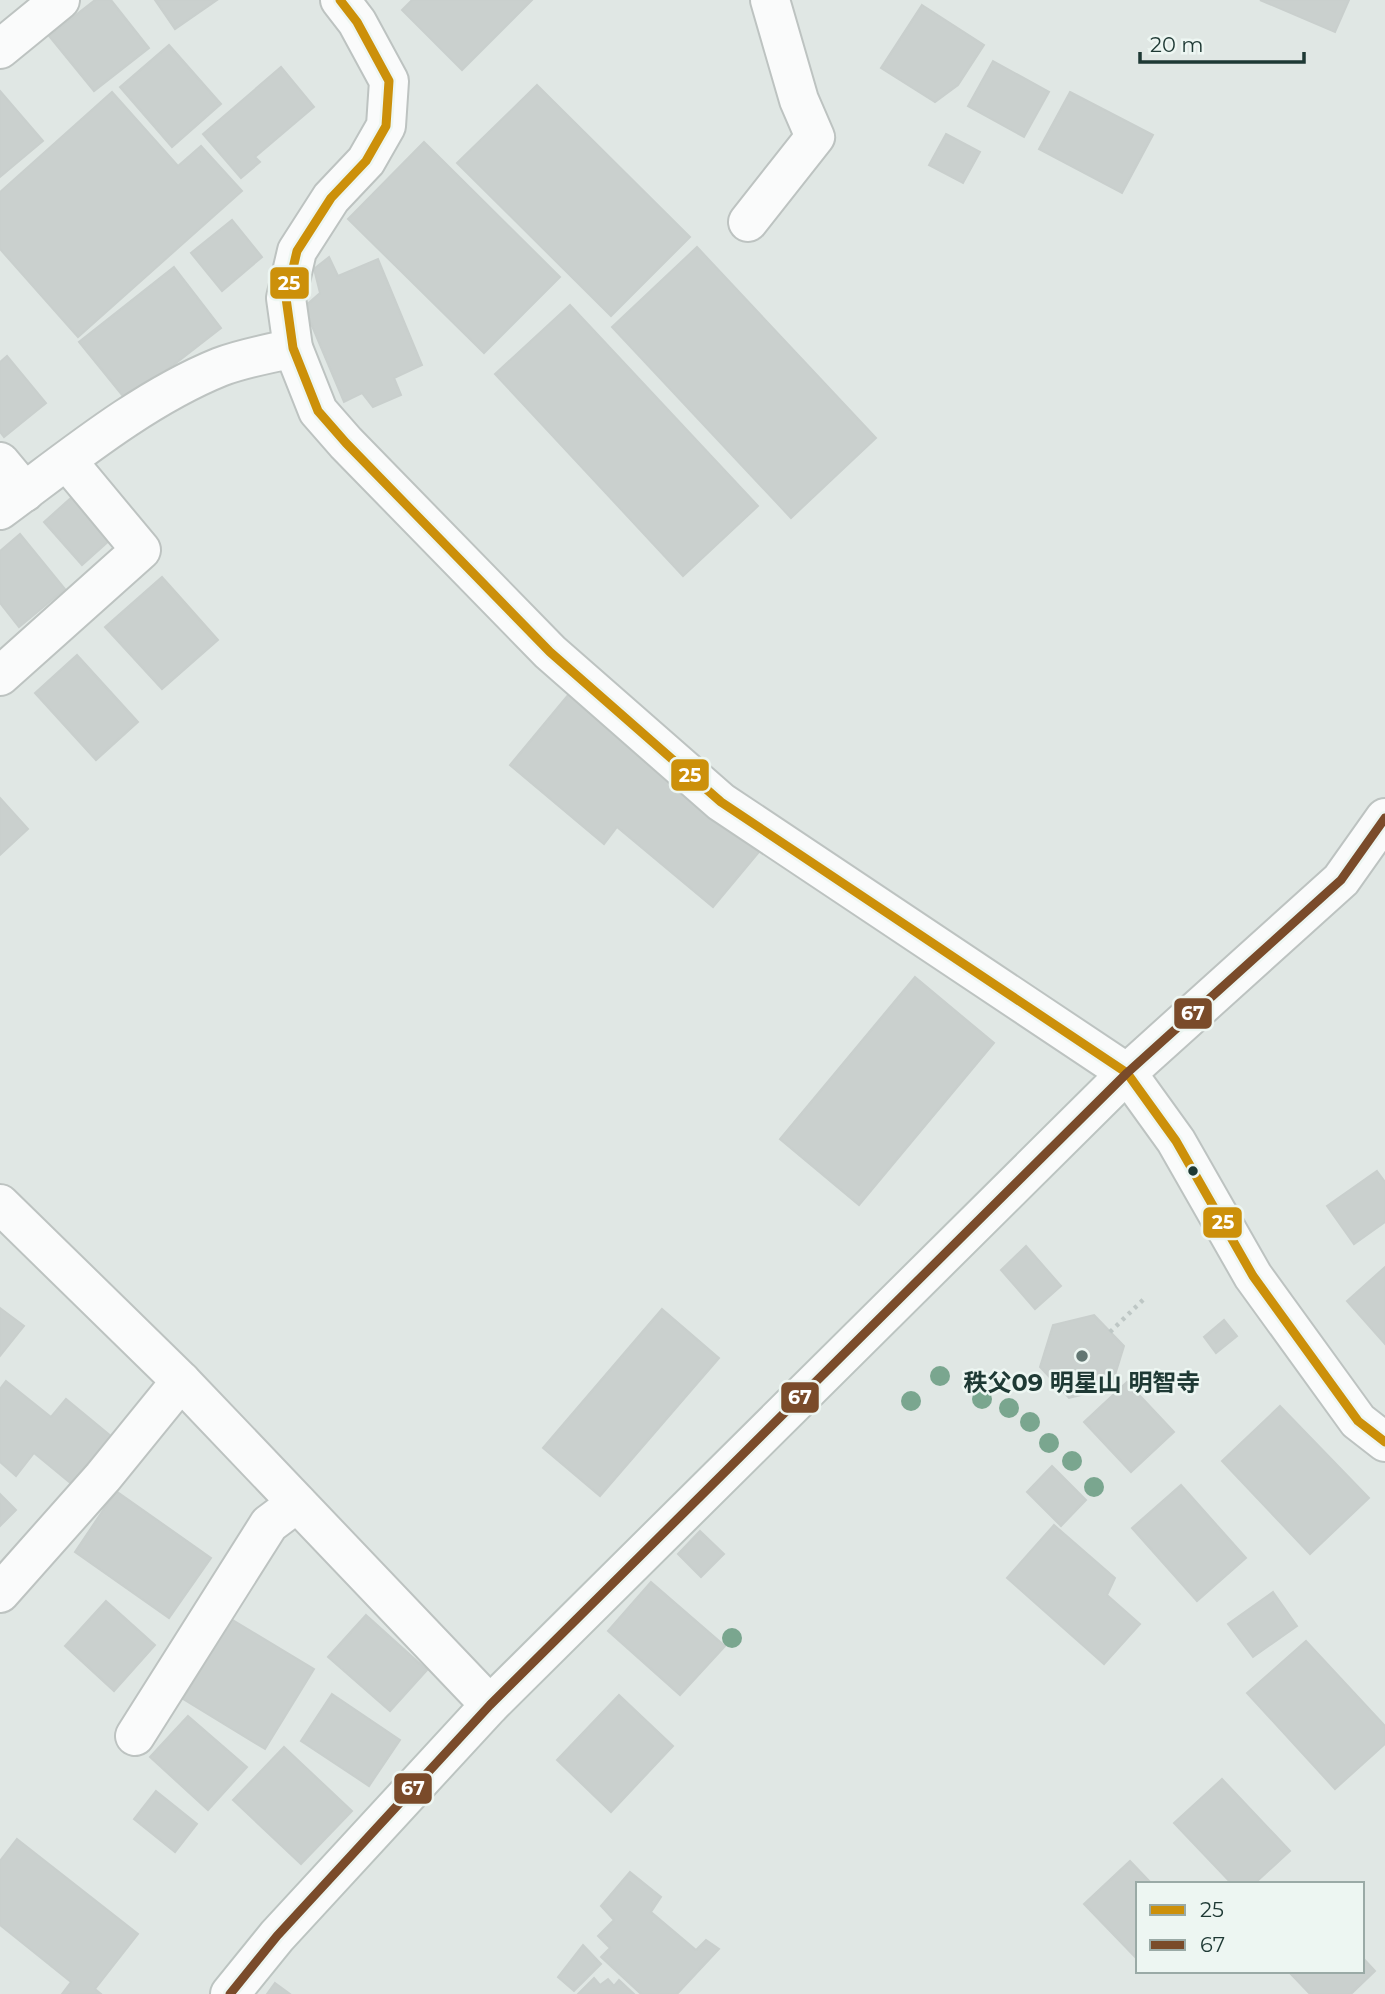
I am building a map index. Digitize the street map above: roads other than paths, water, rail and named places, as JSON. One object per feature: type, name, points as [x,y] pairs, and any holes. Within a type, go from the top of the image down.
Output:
[{"type":"street","points":[[0,49],[60,0]]},
{"type":"street","points":[[340,0],[357,22],[389,81],[386,126],[366,161],[331,198],[297,251],[286,298],[293,348],[318,411],[550,652],[720,802],[1127,1073],[1177,1142],[1253,1276],[1358,1421],[1385,1442]]},
{"type":"street","points":[[748,222],[815,137],[799,100],[770,0]]},
{"type":"street","points":[[0,462],[13,501],[121,422],[170,393],[221,367],[293,348]]},
{"type":"street","points":[[0,676],[141,550],[67,461]]},
{"type":"street","points":[[230,1994],[277,1936],[490,1705],[1127,1073],[1341,880],[1385,818]]},
{"type":"street","points":[[0,1204],[181,1381],[490,1705]]},
{"type":"street","points":[[0,1593],[103,1477],[181,1381]]},
{"type":"street","points":[[135,1736],[268,1524],[297,1503]]},
{"type":"place","name":"秩父09 明星山 明智寺","points":[[1082,1356]]}]
